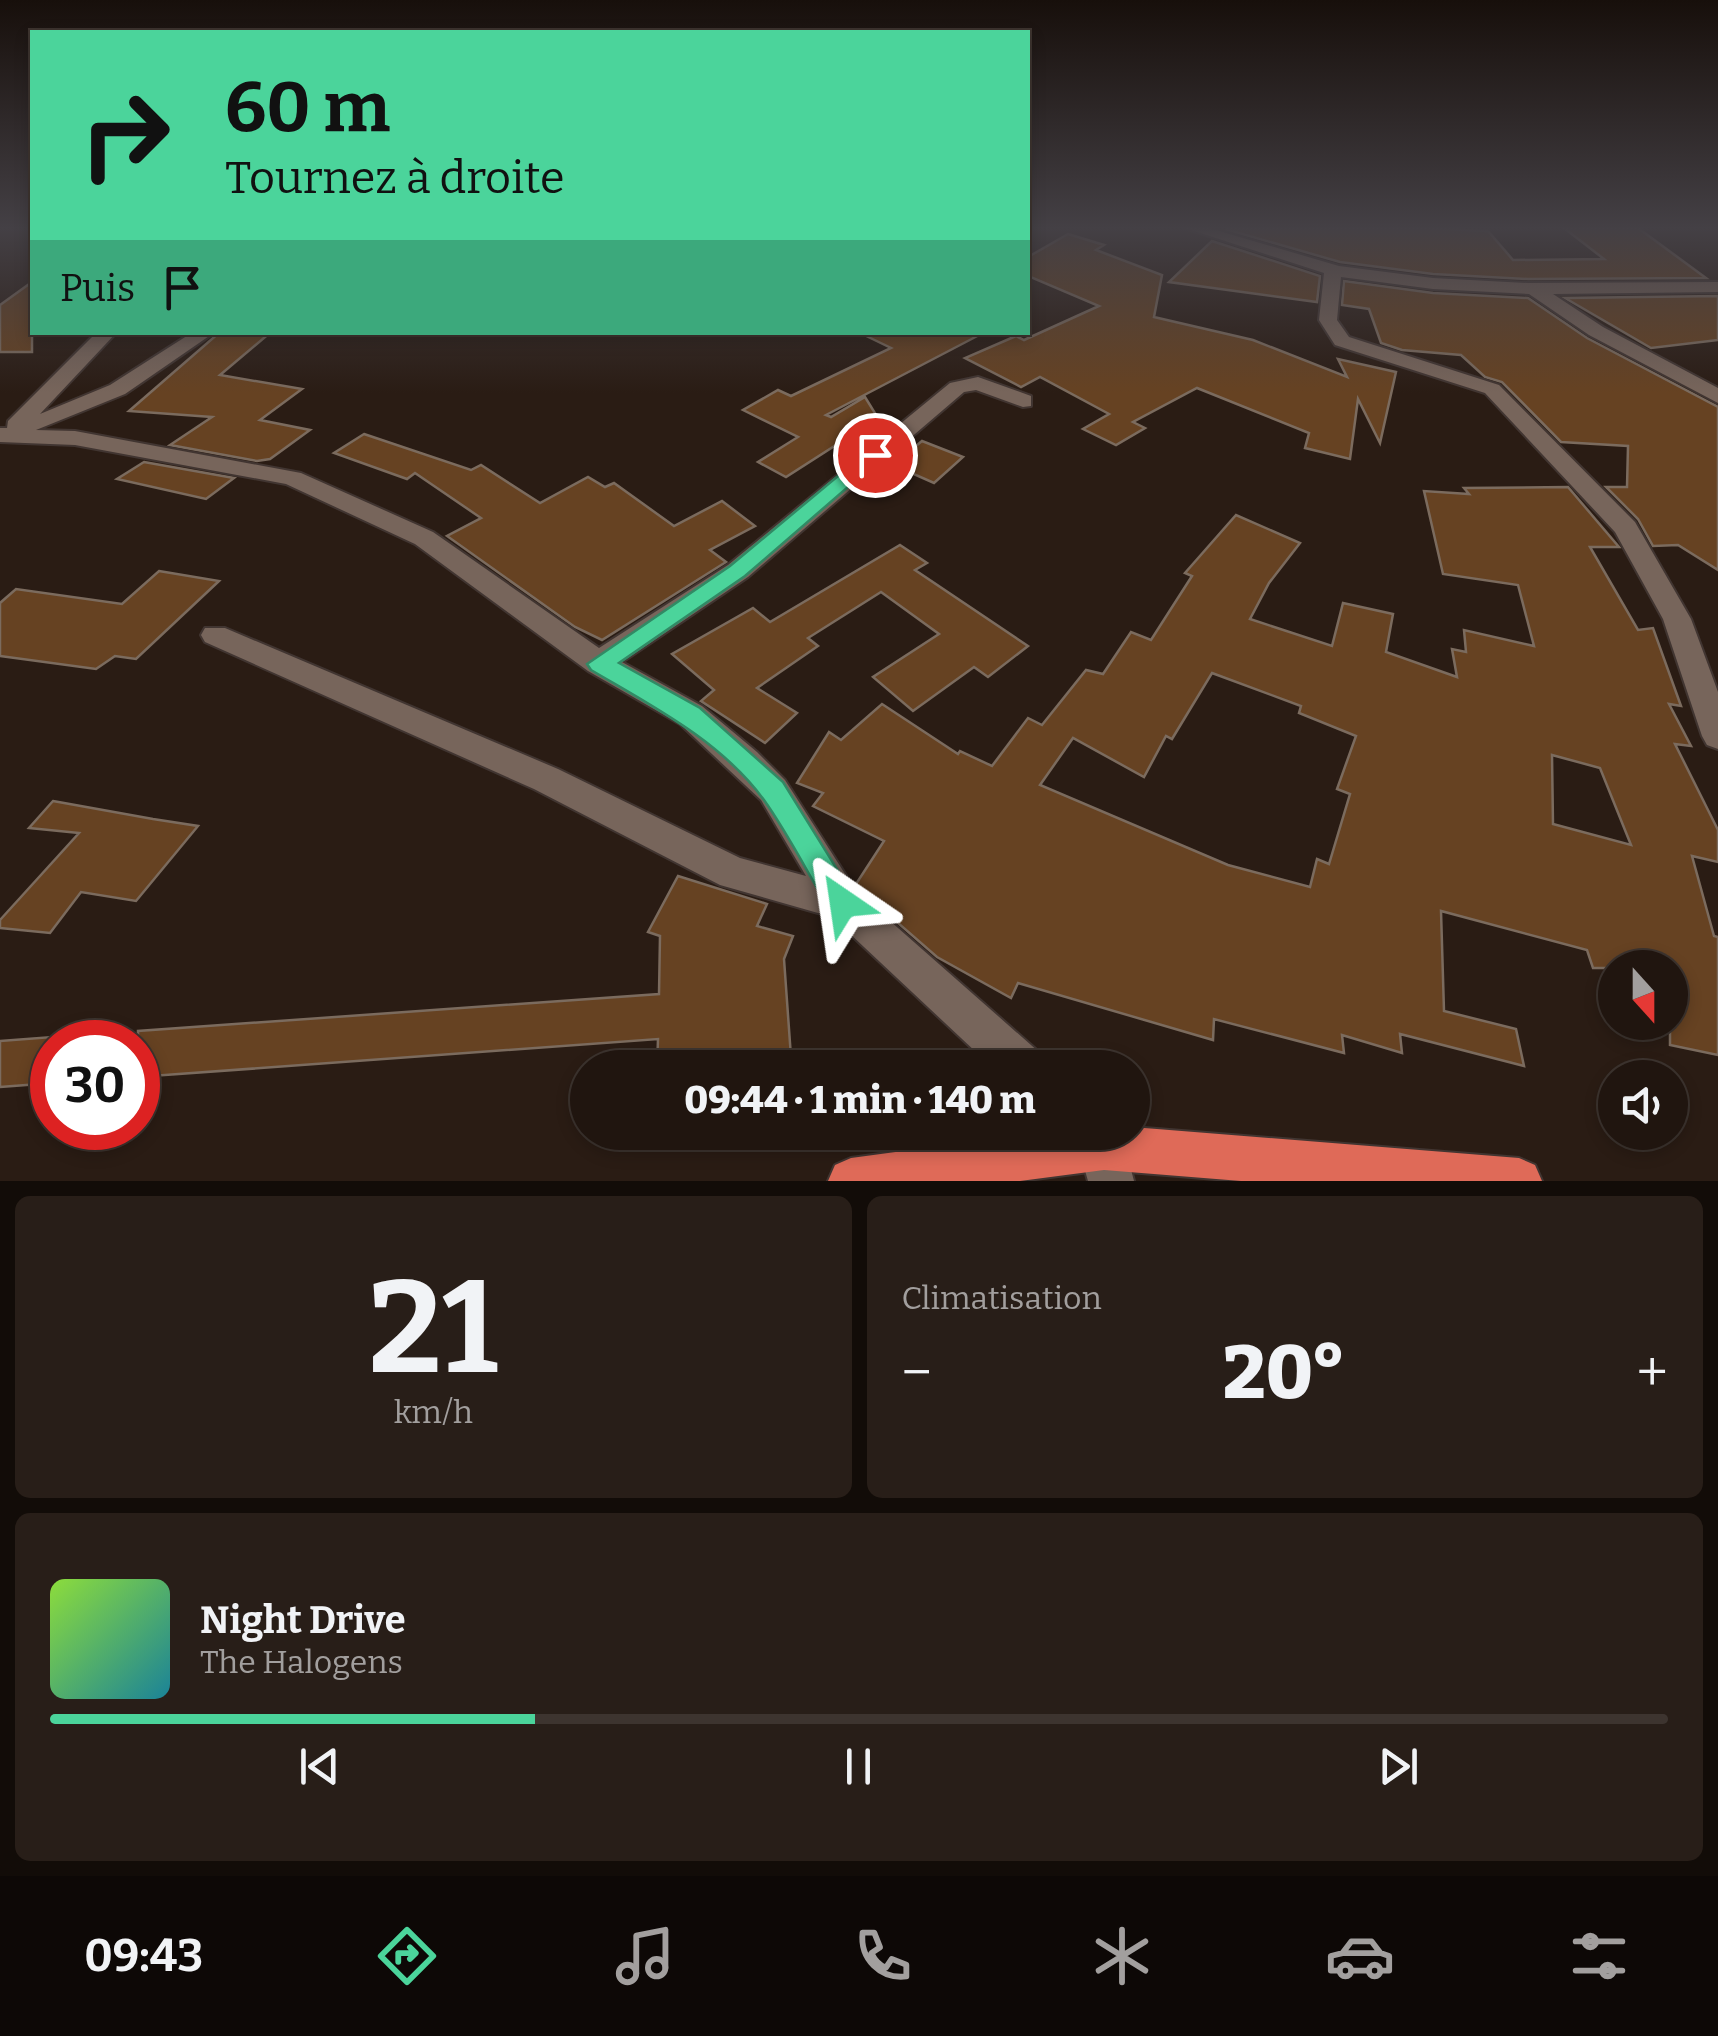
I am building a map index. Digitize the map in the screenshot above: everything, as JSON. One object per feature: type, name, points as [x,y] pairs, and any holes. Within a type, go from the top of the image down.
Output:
[{"type":"highway","points":[[851,1181],[1102,1153],[1519,1181]]},
{"type":"street","points":[[1332,283],[1328,320],[1342,341],[1370,353],[1456,374],[1492,388],[1626,528],[1657,577],[1677,619],[1718,736]]},
{"type":"street","points":[[1421,283],[1536,291],[1718,287]]},
{"type":"street","points":[[1536,291],[1596,331],[1718,396]]},
{"type":"street","points":[[7,433],[105,335]]},
{"type":"street","points":[[7,433],[91,404],[146,378],[202,335]]},
{"type":"street","points":[[600,664],[738,571],[958,386],[978,384],[1022,401]]},
{"type":"street","points":[[7,433],[74,438],[293,478],[424,538],[600,664],[690,716],[744,762],[773,790],[843,903],[1006,1050]]},
{"type":"street","points":[[215,636],[546,779],[733,873],[843,903]]},
{"type":"building","points":[[30,283],[32,352],[0,352],[0,305]]},
{"type":"building","points":[[1045,283],[1160,283],[1154,317],[1253,340],[1347,377],[1338,359],[1396,372],[1380,443],[1358,399],[1350,459],[1305,448],[1309,433],[1197,388],[1133,422],[1145,428],[1116,445],[1083,429],[1109,414],[1040,377],[1021,387],[965,358],[1016,336],[1024,340],[1099,306]]},
{"type":"building","points":[[1177,283],[1319,283],[1317,302]]},
{"type":"building","points":[[1344,283],[1528,298],[1587,338],[1718,407],[1718,570],[1678,545],[1653,546],[1638,519],[1606,487],[1627,487],[1628,446],[1561,442],[1502,382],[1485,377],[1461,355],[1402,350],[1381,343],[1369,309],[1342,305]]},
{"type":"building","points":[[1718,296],[1718,340],[1651,348],[1565,298]]},
{"type":"building","points":[[217,335],[267,335],[220,375],[302,389],[260,420],[310,430],[270,459],[257,461],[170,445],[212,417],[129,411]]},
{"type":"building","points":[[864,335],[979,335],[826,415],[831,417],[865,397],[878,418],[786,477],[758,462],[798,437],[743,410],[778,390],[791,396],[891,348]]},
{"type":"building","points":[[364,434],[471,470],[481,465],[540,503],[588,477],[605,487],[614,483],[674,526],[722,501],[755,526],[710,550],[726,562],[602,640],[575,627],[447,536],[481,518],[415,473],[407,479],[334,453]]},
{"type":"building","points":[[922,441],[963,457],[934,483],[893,465]]},
{"type":"building","points":[[144,462],[234,478],[206,499],[117,479]]},
{"type":"building","points":[[1568,487],[1619,547],[1590,547],[1638,630],[1653,628],[1681,706],[1669,704],[1691,746],[1675,744],[1718,830],[1718,862],[1692,856],[1714,936],[1718,937],[1718,1055],[1670,1045],[1670,1040],[1688,1040],[1688,950],[1598,950],[1598,968],[1593,968],[1587,950],[1441,911],[1444,1011],[1516,1029],[1524,1066],[1400,1034],[1402,1053],[1342,1035],[1344,1053],[1214,1019],[1213,1040],[1018,983],[1011,998],[937,957],[859,889],[856,884],[884,841],[813,806],[823,793],[797,783],[829,732],[841,740],[882,704],[958,754],[960,751],[992,766],[1028,718],[1042,725],[1086,670],[1103,674],[1131,632],[1151,640],[1192,576],[1185,573],[1236,515],[1300,543],[1269,583],[1250,619],[1332,646],[1343,603],[1393,614],[1386,652],[1457,677],[1452,649],[1466,652],[1464,630],[1534,646],[1518,585],[1443,574],[1424,491],[1469,494],[1464,488]],"holes":[[[1212,673],[1301,706],[1299,713],[1356,736],[1337,789],[1350,794],[1329,864],[1317,859],[1310,887],[1228,865],[1040,785],[1073,738],[1144,777],[1166,736],[1172,739]],[[1552,755],[1600,768],[1631,845],[1553,824]]]},
{"type":"building","points":[[900,545],[927,563],[915,570],[1028,646],[988,677],[974,667],[913,711],[873,677],[939,634],[881,592],[808,638],[818,646],[757,688],[797,713],[765,743],[701,701],[714,690],[672,654],[753,608],[770,622]]},
{"type":"building","points":[[159,571],[219,581],[136,659],[115,656],[96,669],[0,656],[0,603],[16,589],[122,604]]},
{"type":"building","points":[[53,801],[198,826],[136,901],[81,892],[50,933],[0,928],[0,920],[79,833],[29,828]]},
{"type":"building","points":[[678,876],[767,904],[757,926],[793,936],[784,959],[790,1050],[658,1050],[658,1039],[160,1075],[160,1029],[659,994],[660,936],[648,932]]},
{"type":"building","points":[[30,1039],[30,1085],[0,1087],[0,1041]]},
{"type":"route","points":[[843,903],[773,790],[690,716],[600,664],[738,571],[875,455]]}]
